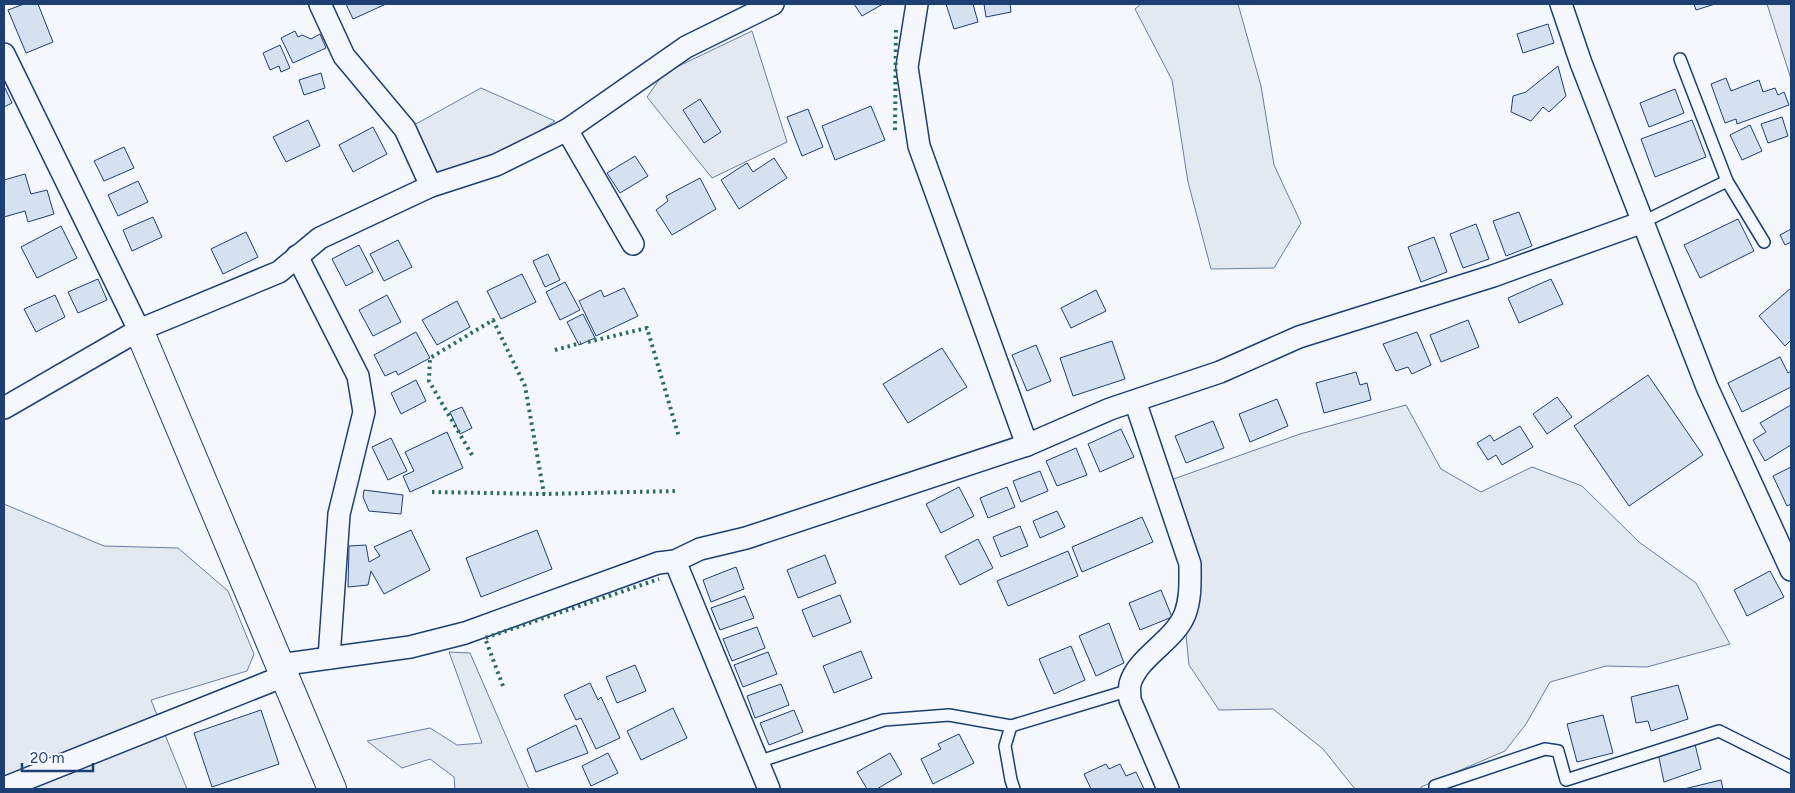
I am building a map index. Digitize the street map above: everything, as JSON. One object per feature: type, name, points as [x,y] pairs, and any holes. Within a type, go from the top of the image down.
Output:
[{"type":"street","points":[[320,4],[344,56],[405,129],[431,186]]},
{"type":"street","points":[[4,408],[138,330],[279,272],[320,238],[431,186],[496,165],[567,130],[686,47],[773,4]]},
{"type":"street","points":[[917,4],[907,67],[919,146],[1027,445]]},
{"type":"street","points":[[1561,4],[1581,63],[1707,387],[1791,570]]},
{"type":"street","points":[[4,54],[138,330],[332,789]]},
{"type":"street","points":[[567,130],[633,244]]},
{"type":"street","points":[[4,788],[281,670],[329,658],[410,647],[465,633],[658,563],[675,561],[700,549],[746,538],[1027,445],[1110,409],[1220,372],[1299,337],[1493,276],[1643,222]]},
{"type":"street","points":[[297,256],[358,376],[364,412],[339,514],[329,658]]},
{"type":"street","points":[[1135,401],[1190,564],[1190,592],[1184,615],[1175,631],[1137,669],[1130,685],[1130,700],[1168,789]]},
{"type":"street","points":[[675,561],[769,789]]},
{"type":"lane","points":[[1680,59],[1727,181],[1764,242]]},
{"type":"lane","points":[[1643,222],[1727,181]]},
{"type":"lane","points":[[758,762],[884,720],[949,715],[1011,726],[1130,690]]},
{"type":"lane","points":[[1011,726],[1005,746],[1014,789]]},
{"type":"lane","points":[[1435,789],[1435,786],[1545,749],[1558,751],[1568,784],[1720,732],[1791,767]]},
{"type":"shaded area","points":[[1141,4],[1238,4],[1261,86],[1274,165],[1301,223],[1274,268],[1211,269],[1188,182],[1172,80],[1135,9]]},
{"type":"shaded area","points":[[1767,4],[1791,4],[1791,79]]},
{"type":"shaded area","points":[[752,31],[787,142],[712,178],[647,97],[664,73]]},
{"type":"shaded area","points":[[481,88],[555,121],[504,154],[432,175],[414,125]]},
{"type":"shaded area","points":[[1406,405],[1441,469],[1481,492],[1532,467],[1582,486],[1639,542],[1696,583],[1730,644],[1647,667],[1606,666],[1550,682],[1526,724],[1505,751],[1421,787],[1421,789],[1355,789],[1323,749],[1273,709],[1219,710],[1189,665],[1184,615],[1180,536],[1168,481],[1300,434]]},
{"type":"shaded area","points":[[4,504],[104,546],[178,548],[228,591],[254,654],[247,671],[151,700],[187,789],[4,789]]},
{"type":"shaded area","points":[[449,652],[470,653],[529,789],[455,789],[454,777],[430,759],[402,768],[367,741],[430,728],[457,745],[482,743]]},
{"type":"building","points":[[24,4],[38,4],[53,42],[26,53],[8,10]]},
{"type":"building","points":[[346,4],[386,4],[353,19]]},
{"type":"building","points":[[854,4],[883,4],[862,16]]},
{"type":"building","points":[[946,4],[973,4],[978,22],[954,29]]},
{"type":"building","points":[[984,4],[1010,4],[1011,12],[986,17]]},
{"type":"building","points":[[1694,4],[1715,4],[1696,10]]},
{"type":"building","points":[[1548,24],[1554,43],[1523,53],[1517,34]]},
{"type":"building","points":[[295,31],[298,37],[302,35],[311,39],[320,34],[326,48],[293,63],[281,38]]},
{"type":"building","points":[[280,45],[290,68],[281,72],[279,66],[270,70],[263,53]]},
{"type":"building","points":[[1558,66],[1566,96],[1549,112],[1543,107],[1531,121],[1511,112],[1513,96],[1526,92]]},
{"type":"building","points":[[321,73],[325,88],[304,95],[299,80]]},
{"type":"building","points":[[1726,78],[1731,91],[1759,80],[1763,92],[1775,88],[1778,95],[1784,92],[1789,105],[1737,124],[1736,119],[1725,123],[1711,84]]},
{"type":"building","points":[[4,86],[12,103],[4,107]]},
{"type":"building","points":[[1675,89],[1684,113],[1649,127],[1640,103]]},
{"type":"building","points":[[700,99],[721,132],[704,143],[683,110]]},
{"type":"building","points":[[871,106],[885,140],[835,160],[822,126]]},
{"type":"building","points":[[808,109],[823,147],[802,156],[787,117]]},
{"type":"building","points":[[1782,117],[1788,136],[1768,143],[1761,124]]},
{"type":"building","points":[[308,120],[320,146],[286,162],[273,137]]},
{"type":"building","points":[[1692,120],[1706,157],[1655,177],[1641,139]]},
{"type":"building","points":[[1750,125],[1762,151],[1742,160],[1730,135]]},
{"type":"building","points":[[373,127],[387,154],[353,172],[339,145]]},
{"type":"building","points":[[124,147],[134,168],[104,181],[94,161]]},
{"type":"building","points":[[635,156],[648,176],[620,193],[607,173]]},
{"type":"building","points":[[774,158],[787,178],[739,209],[721,180],[747,163],[753,172]]},
{"type":"building","points":[[25,174],[31,194],[47,190],[54,214],[28,222],[25,211],[4,217],[4,180]]},
{"type":"building","points":[[700,178],[716,209],[672,235],[656,210],[668,201],[666,196]]},
{"type":"building","points":[[138,181],[148,202],[118,216],[108,195]]},
{"type":"building","points":[[1519,212],[1532,246],[1506,256],[1493,221]]},
{"type":"building","points":[[153,217],[162,237],[132,251],[123,230]]},
{"type":"building","points":[[1738,219],[1754,251],[1700,278],[1684,245]]},
{"type":"building","points":[[1476,224],[1489,259],[1463,268],[1450,234]]},
{"type":"building","points":[[61,226],[77,258],[37,278],[21,247]]},
{"type":"building","points":[[1791,229],[1791,242],[1785,245],[1780,235]]},
{"type":"building","points":[[246,232],[258,257],[223,274],[211,249]]},
{"type":"building","points":[[1434,237],[1447,272],[1421,282],[1408,247]]},
{"type":"building","points":[[398,240],[412,267],[384,281],[370,254]]},
{"type":"building","points":[[359,245],[373,272],[346,286],[332,259]]},
{"type":"building","points":[[548,254],[560,280],[545,287],[533,261]]},
{"type":"building","points":[[522,274],[536,302],[501,319],[487,291]]},
{"type":"building","points":[[98,279],[107,300],[78,313],[68,292]]},
{"type":"building","points":[[1551,279],[1563,304],[1519,323],[1508,298]]},
{"type":"building","points":[[565,282],[580,310],[560,320],[546,292]]},
{"type":"building","points":[[624,288],[638,316],[596,336],[579,301],[601,290],[604,297]]},
{"type":"building","points":[[1791,288],[1791,340],[1785,346],[1759,316]]},
{"type":"building","points":[[1096,290],[1106,311],[1071,328],[1061,308]]},
{"type":"building","points":[[55,295],[65,317],[36,332],[24,309]]},
{"type":"building","points":[[387,295],[401,322],[373,336],[359,310]]},
{"type":"building","points":[[457,301],[470,327],[437,345],[422,320]]},
{"type":"building","points":[[583,314],[595,338],[579,345],[567,322]]},
{"type":"building","points":[[1468,320],[1479,347],[1441,362],[1430,335]]},
{"type":"building","points":[[416,332],[430,358],[398,375],[396,371],[385,376],[374,355]]},
{"type":"building","points":[[1417,332],[1431,365],[1412,374],[1408,367],[1396,371],[1383,344]]},
{"type":"building","points":[[1112,341],[1125,379],[1073,396],[1060,358]]},
{"type":"building","points":[[1036,345],[1051,381],[1027,391],[1012,355]]},
{"type":"building","points":[[942,348],[967,387],[908,423],[883,384]]},
{"type":"building","points":[[1780,357],[1788,373],[1791,371],[1791,387],[1742,412],[1728,383]]},
{"type":"building","points":[[1356,372],[1360,385],[1367,383],[1371,400],[1324,413],[1316,383]]},
{"type":"building","points":[[1648,375],[1703,455],[1629,506],[1574,426]]},
{"type":"building","points":[[416,380],[426,401],[401,414],[391,393]]},
{"type":"building","points":[[1557,397],[1572,417],[1547,434],[1533,414]]},
{"type":"building","points":[[1277,399],[1288,426],[1250,442],[1239,414]]},
{"type":"building","points":[[1791,405],[1791,445],[1765,461],[1753,440],[1766,432],[1760,423]]},
{"type":"building","points":[[462,407],[472,428],[460,434],[450,412]]},
{"type":"building","points":[[1213,421],[1224,448],[1186,463],[1175,436]]},
{"type":"building","points":[[1520,426],[1533,447],[1502,465],[1496,455],[1488,460],[1477,443],[1490,435],[1494,441]]},
{"type":"building","points":[[1121,429],[1134,457],[1100,472],[1088,444]]},
{"type":"building","points":[[447,432],[463,468],[410,492],[403,476],[414,471],[405,452]]},
{"type":"building","points":[[391,438],[407,471],[388,480],[372,447]]},
{"type":"building","points":[[1076,448],[1087,475],[1057,486],[1046,461]]},
{"type":"building","points":[[1791,467],[1791,504],[1787,506],[1773,476]]},
{"type":"building","points":[[1040,471],[1048,491],[1021,502],[1013,481]]},
{"type":"building","points":[[959,487],[974,516],[941,533],[926,504]]},
{"type":"building","points":[[1007,487],[1015,507],[988,518],[980,498]]},
{"type":"building","points":[[364,490],[403,495],[401,514],[369,511],[363,497]]},
{"type":"building","points":[[1057,511],[1065,527],[1040,538],[1033,521]]},
{"type":"building","points":[[1142,517],[1153,542],[1082,572],[1072,547]]},
{"type":"building","points":[[1020,526],[1028,546],[1001,557],[993,537]]},
{"type":"building","points":[[411,530],[430,570],[384,594],[371,571],[368,585],[348,587],[349,546],[366,545],[369,562],[380,556],[374,547]]},
{"type":"building","points":[[537,530],[552,569],[481,597],[466,558]]},
{"type":"building","points":[[978,539],[993,568],[960,585],[945,556]]},
{"type":"building","points":[[1068,551],[1078,576],[1008,606],[997,581]]},
{"type":"building","points":[[825,555],[836,583],[798,598],[787,570]]},
{"type":"building","points":[[736,567],[744,589],[711,602],[703,580]]},
{"type":"building","points":[[1770,571],[1784,597],[1747,616],[1734,590]]},
{"type":"building","points":[[1161,590],[1172,617],[1140,630],[1129,603]]},
{"type":"building","points":[[840,595],[851,622],[813,637],[802,610]]},
{"type":"building","points":[[745,596],[754,618],[720,630],[711,608]]},
{"type":"building","points":[[1109,623],[1124,663],[1096,676],[1079,636]]},
{"type":"building","points":[[757,627],[765,648],[732,661],[723,639]]},
{"type":"building","points":[[1071,646],[1085,680],[1054,694],[1039,659]]},
{"type":"building","points":[[861,651],[872,678],[834,693],[823,666]]},
{"type":"building","points":[[768,652],[777,674],[743,687],[734,665]]},
{"type":"building","points":[[635,665],[646,691],[617,703],[606,677]]},
{"type":"building","points":[[590,683],[598,700],[601,697],[620,738],[596,749],[581,718],[576,720],[564,695]]},
{"type":"building","points":[[781,684],[789,705],[755,718],[747,696]]},
{"type":"building","points":[[1678,685],[1688,719],[1651,731],[1648,721],[1636,723],[1631,697]]},
{"type":"building","points":[[673,708],[687,738],[641,760],[627,731]]},
{"type":"building","points":[[261,710],[279,764],[212,787],[194,733]]},
{"type":"building","points":[[794,710],[803,732],[769,745],[760,723]]},
{"type":"building","points":[[1603,715],[1613,753],[1577,762],[1567,724]]},
{"type":"building","points":[[576,725],[588,753],[536,772],[527,749]]},
{"type":"building","points":[[959,734],[974,763],[933,784],[921,759],[941,749],[938,744]]},
{"type":"building","points":[[1694,740],[1701,769],[1664,782],[1658,753]]},
{"type":"building","points":[[608,753],[618,773],[591,786],[582,766]]},
{"type":"building","points":[[890,753],[902,774],[877,789],[867,789],[857,772]]},
{"type":"building","points":[[1106,764],[1109,769],[1120,764],[1126,776],[1136,772],[1144,789],[1091,789],[1084,774]]},
{"type":"building","points":[[1721,780],[1723,789],[1684,789]]},
{"type":"hedge","points":[[895,130],[896,27]]},
{"type":"hedge","points":[[472,455],[429,381],[430,358],[493,320],[525,386],[544,494]]},
{"type":"hedge","points":[[588,342],[647,328],[679,437]]},
{"type":"hedge","points":[[555,350],[581,343]]},
{"type":"hedge","points":[[432,492],[544,494],[676,491]]},
{"type":"hedge","points":[[503,686],[485,638],[659,579]]}]
